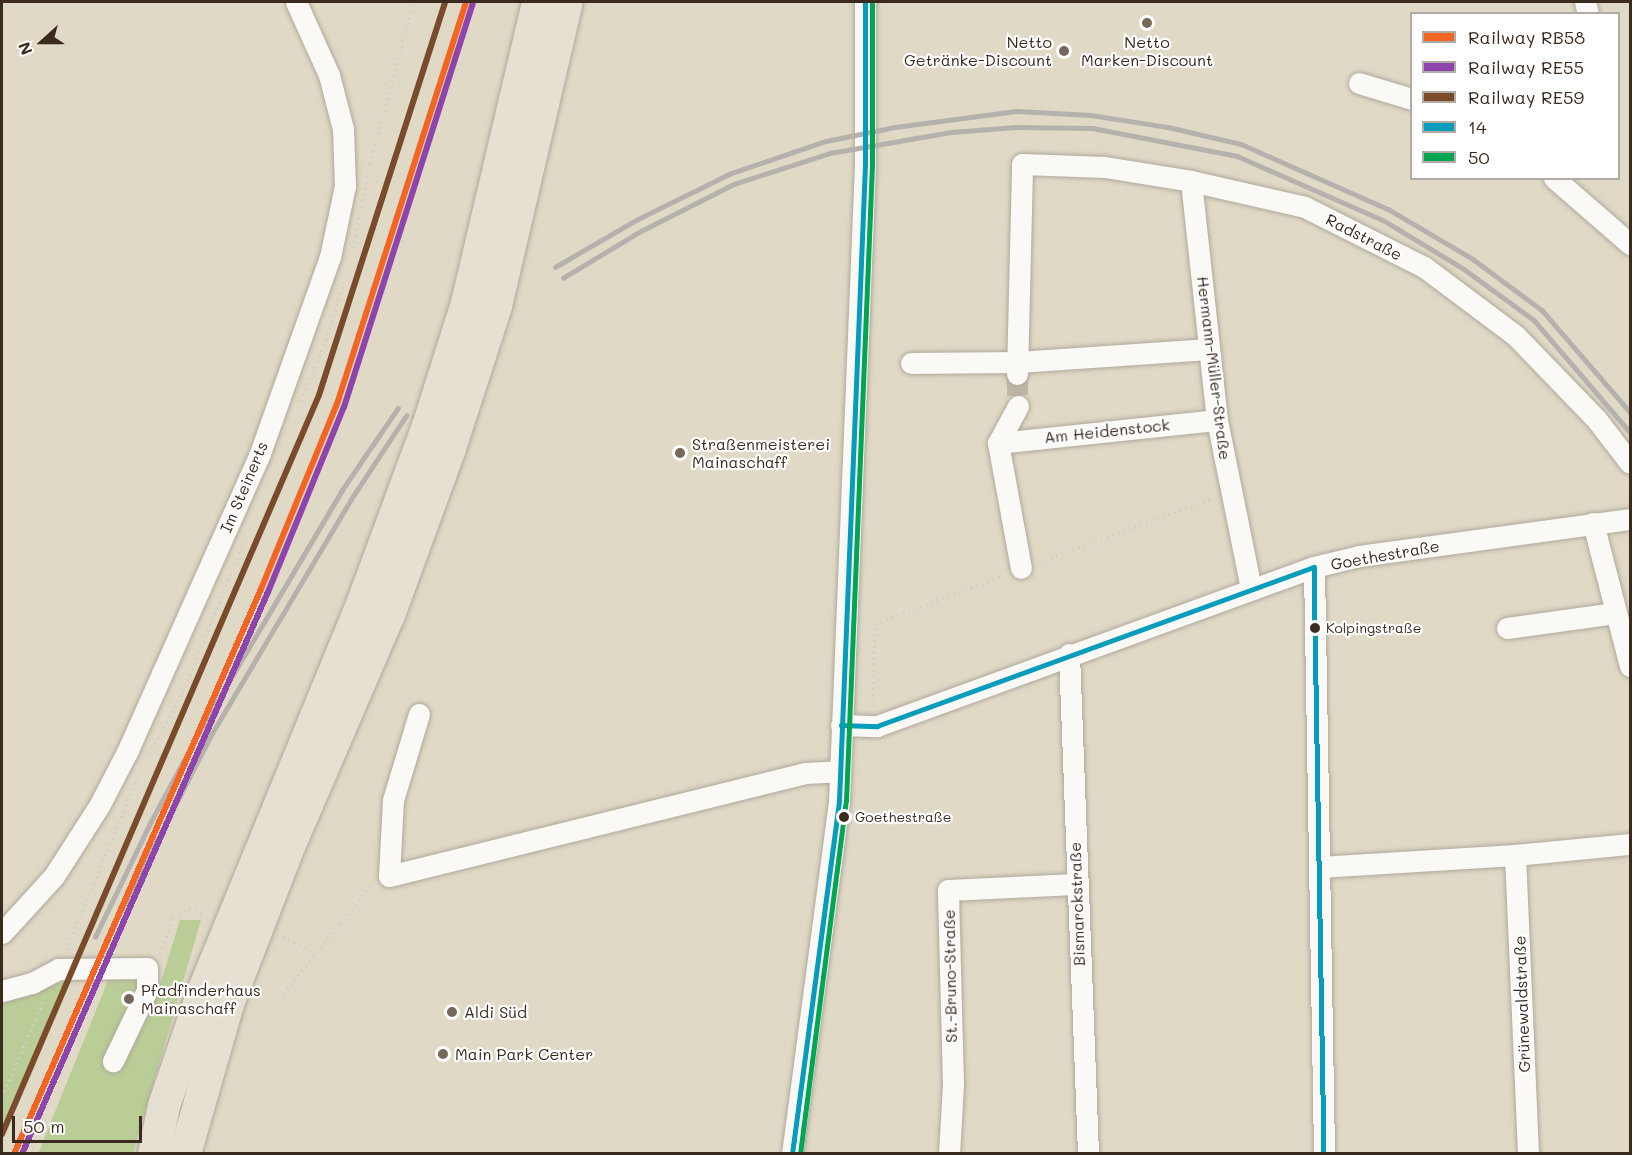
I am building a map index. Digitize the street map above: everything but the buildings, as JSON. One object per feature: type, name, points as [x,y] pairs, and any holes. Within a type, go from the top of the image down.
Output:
[{"type":"highway","points":[[154,1154],[164,1106],[203,992],[364,598],[429,423],[467,303],[538,2]]},
{"type":"highway","points":[[184,1154],[229,1001],[288,849],[389,615],[449,451],[496,306],[567,2]]},
{"type":"street","name":"Im Steinerts","points":[[2,933],[54,876],[99,806],[128,750],[259,456],[330,258],[345,186],[343,129],[329,75],[297,2]]},
{"type":"street","points":[[792,1154],[831,876],[840,771],[865,164],[865,2]]},
{"type":"street","points":[[1359,83],[1410,98]]},
{"type":"street","name":"Radstraße","points":[[1018,368],[1022,164],[1105,167],[1191,181],[1305,207],[1424,267],[1515,335],[1597,420],[1630,463]]},
{"type":"street","points":[[1556,180],[1630,244]]},
{"type":"street","name":"Hermann-Müller-Straße","points":[[1191,181],[1217,420],[1251,589]]},
{"type":"street","points":[[910,363],[1018,368],[1209,349]]},
{"type":"street","points":[[1018,406],[998,443],[1021,568]]},
{"type":"street","name":"Am Heidenstock","points":[[998,443],[1217,420]]},
{"type":"street","name":"Goethestraße","points":[[841,725],[877,726],[1069,654],[1314,567],[1359,556],[1630,519]]},
{"type":"street","points":[[1593,523],[1630,666]]},
{"type":"street","points":[[1314,567],[1323,1154]]},
{"type":"street","points":[[1507,628],[1615,613]]},
{"type":"street","name":"Bismarckstraße","points":[[1069,654],[1075,884],[1088,1154]]},
{"type":"street","points":[[419,714],[393,800],[389,876],[805,773],[840,771]]},
{"type":"street","points":[[1319,867],[1515,855],[1630,843]]},
{"type":"street","name":"Grünewaldstraße","points":[[1515,855],[1528,1154]]},
{"type":"street","name":"St.-Bruno-Straße","points":[[949,1154],[953,1084],[948,890],[1075,884]]},
{"type":"street","points":[[2,991],[32,983],[58,969],[147,968],[147,990],[113,1061]]},
{"type":"path","points":[[410,17],[414,2]]},
{"type":"path","points":[[283,994],[375,879],[389,876]]},
{"type":"path","points":[[147,968],[159,956],[173,916],[189,909],[202,913]]},
{"type":"path","points":[[283,936],[316,955]]},
{"type":"path","points":[[2,1097],[58,969]]},
{"type":"green space","points":[[180,920],[201,920],[133,1153],[38,1154],[109,978],[137,979],[155,1001]]},
{"type":"green space","points":[[66,981],[2,1133],[2,1000]]},
{"type":"tunnel","points":[[1017,374],[1018,406]]},
{"type":"railway","points":[[555,267],[636,220],[729,174],[826,141],[895,127],[1016,111],[1091,115],[1168,127],[1241,144],[1388,209],[1473,259],[1542,310],[1630,412]]},
{"type":"railway","points":[[563,278],[641,231],[734,184],[830,153],[952,132],[1015,127],[1092,128],[1237,156],[1383,220],[1464,269],[1534,320],[1630,432]]},
{"type":"railway","points":[[95,937],[150,823],[199,732],[342,490],[398,408]]},
{"type":"railway","points":[[105,942],[211,735],[351,499],[406,416]]},
{"type":"rail line","name":"RE59","points":[[2,1134],[319,395],[445,2]]},
{"type":"rail line","name":"RB58","points":[[14,1154],[261,589],[337,404],[466,2]]},
{"type":"rail line","name":"RE55","points":[[22,1154],[268,592],[344,407],[473,4]]},
{"type":"transit line","name":"14","points":[[792,1154],[839,801],[865,164],[865,2]]},
{"type":"transit line","name":"50","points":[[800,1154],[846,801],[872,164],[872,2]]},
{"type":"transit line","name":"14","points":[[1314,567],[1324,1154]]},
{"type":"transit line","name":"14","points":[[841,725],[877,726],[1314,567]]},
{"type":"place","name":"Netto Marken-Discount","points":[[1147,23]]},
{"type":"place","name":"Netto Getränke-Discount","points":[[1064,51]]},
{"type":"place","name":"Straßenmeisterei Mainaschaff","points":[[680,453]]},
{"type":"place","name":"Kolpingstraße","points":[[1315,628]]},
{"type":"place","name":"Goethestraße","points":[[844,817]]},
{"type":"place","name":"Pfadfinderhaus Mainaschaff","points":[[129,999]]},
{"type":"place","name":"Aldi Süd","points":[[452,1012]]},
{"type":"place","name":"Main Park Center","points":[[443,1054]]}]
